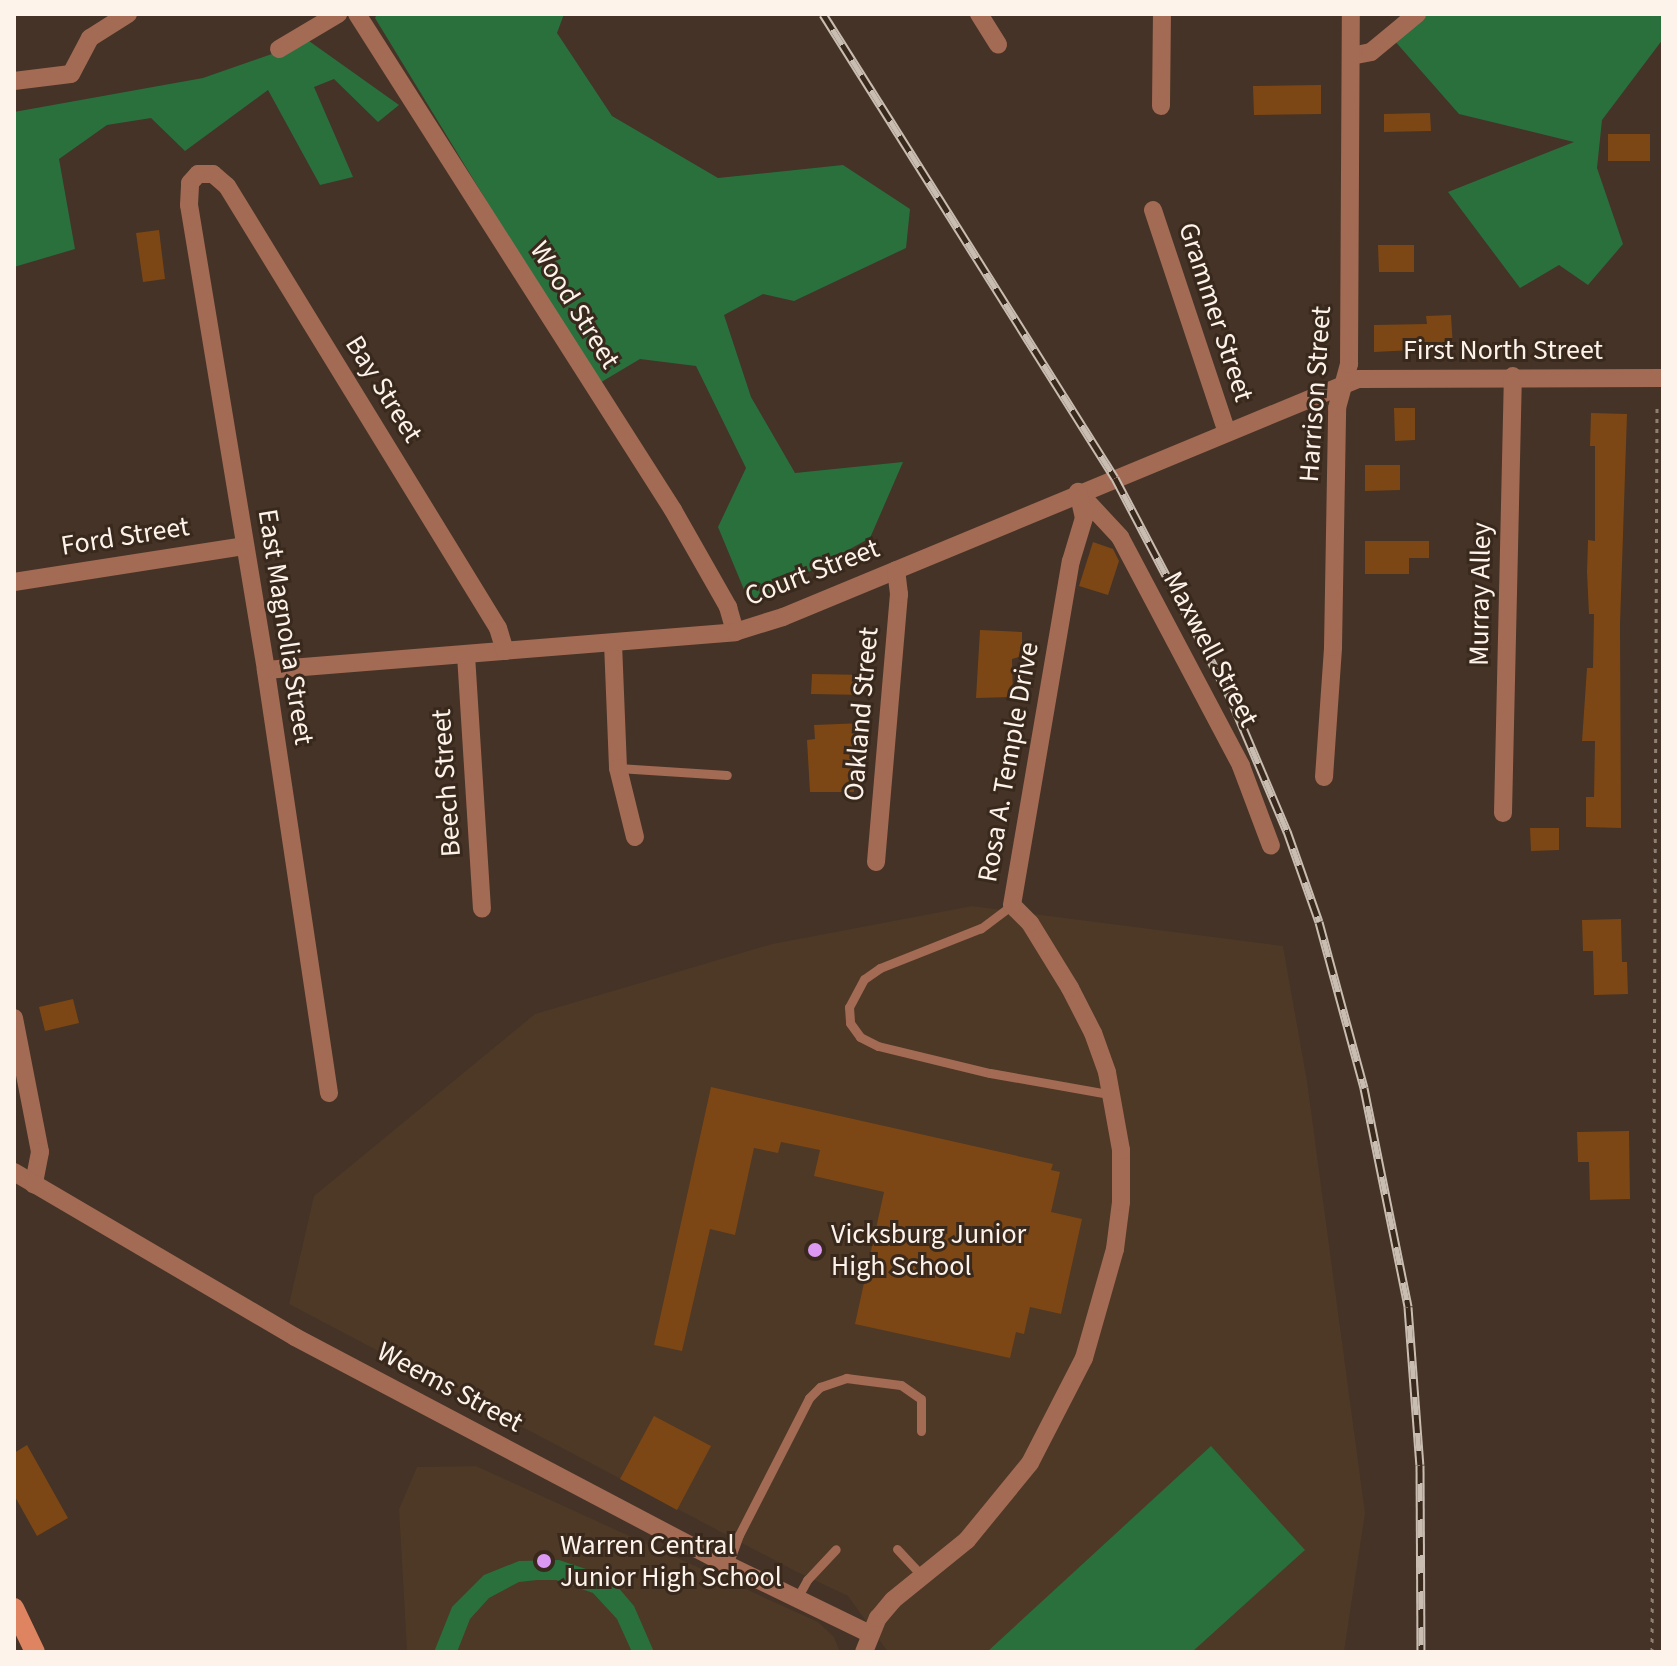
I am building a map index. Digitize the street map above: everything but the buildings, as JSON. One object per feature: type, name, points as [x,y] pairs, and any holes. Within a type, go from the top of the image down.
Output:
[{"type":"street","points":[[14,81],[71,74],[90,38],[128,14]]},
{"type":"street","points":[[279,49],[338,14]]},
{"type":"street","name":"Wood Street","points":[[357,14],[673,510],[728,607],[735,632]]},
{"type":"street","points":[[979,14],[998,44]]},
{"type":"street","points":[[1161,106],[1162,14]]},
{"type":"street","name":"Harrison Street","points":[[1324,777],[1333,647],[1337,408],[1349,364],[1351,14]]},
{"type":"street","points":[[1351,56],[1371,52],[1417,14]]},
{"type":"street","name":"East Magnolia Street","points":[[198,174],[190,183],[189,205],[266,670],[329,1093]]},
{"type":"street","name":"Bay Street","points":[[198,174],[213,174],[227,186],[498,628],[505,651]]},
{"type":"street","name":"Grammer Street","points":[[1153,210],[1227,432]]},
{"type":"street","name":"First North Street","points":[[1344,384],[1358,379],[1513,376],[1663,378]]},
{"type":"street","name":"Murray Alley","points":[[1503,813],[1513,376]]},
{"type":"street","name":"Court Street","points":[[266,670],[735,632],[783,617],[1344,384]]},
{"type":"street","name":"Maxwell Street","points":[[1078,492],[1120,537],[1241,766],[1271,846]]},
{"type":"street","name":"Rosa A. Temple Drive","points":[[867,1643],[893,1600],[967,1540],[1030,1463],[1084,1358],[1115,1249],[1121,1202],[1121,1150],[1114,1095],[1093,1033],[1070,988],[1030,923],[1012,905],[1071,561],[1084,518],[1078,492]]},
{"type":"street","name":"Ford Street","points":[[14,582],[245,546]]},
{"type":"street","name":"Oakland Street","points":[[876,862],[899,594],[896,570]]},
{"type":"street","points":[[613,643],[618,768],[635,837]]},
{"type":"street","name":"Beech Street","points":[[466,655],[482,908]]},
{"type":"street","points":[[14,1018],[40,1152],[34,1184]]},
{"type":"street","name":"Weems Street","points":[[14,1172],[295,1337],[796,1600],[867,1643]]},
{"type":"street","points":[[14,1608],[35,1652]]},
{"type":"lane","points":[[618,768],[727,775]]},
{"type":"lane","points":[[1012,905],[981,928],[880,968],[864,979],[854,993],[850,1023],[860,1037],[878,1046],[990,1073],[1114,1095]]},
{"type":"lane","points":[[728,1565],[739,1535],[809,1398],[820,1387],[846,1378],[901,1385],[921,1399],[921,1431]]},
{"type":"lane","points":[[796,1600],[807,1580],[836,1549]]},
{"type":"lane","points":[[897,1549],[922,1576]]},
{"type":"path","points":[[1652,1652],[1657,405]]},
{"type":"shaded area","name":"Vicksburg Junior High School","points":[[972,906],[1283,946],[1307,1081],[1365,1513],[1344,1652],[888,1652],[848,1596],[289,1304],[314,1196],[535,1014],[772,944]]},
{"type":"shaded area","name":"Warren Central Junior High School","points":[[476,1466],[818,1622],[834,1637],[840,1652],[407,1652],[399,1509],[417,1467]]},
{"type":"green space","points":[[377,14],[564,14],[557,33],[612,116],[718,178],[843,165],[910,209],[906,248],[794,301],[763,294],[724,315],[751,397],[795,473],[903,462],[870,538],[750,604],[718,527],[746,468],[696,366],[640,359],[598,384],[375,18]]},
{"type":"green space","points":[[1402,14],[1663,14],[1663,39],[1602,120],[1597,168],[1623,244],[1588,285],[1559,265],[1520,288],[1448,192],[1574,142],[1459,114],[1386,31]]},
{"type":"green space","points":[[309,41],[399,105],[378,122],[334,79],[314,87],[353,177],[320,185],[268,90],[185,151],[151,118],[107,125],[59,159],[75,249],[14,267],[14,112],[203,78]]},
{"type":"green space","points":[[1211,1446],[1305,1550],[1192,1652],[987,1652]]},
{"type":"green space","points":[[559,1560],[598,1573],[617,1586],[634,1606],[654,1652],[632,1652],[617,1619],[593,1593],[556,1580],[537,1580],[519,1582],[489,1598],[470,1619],[457,1652],[434,1652],[452,1607],[484,1575],[519,1561]]},
{"type":"railway","points":[[823,14],[1115,478],[1230,697],[1287,831],[1319,922],[1364,1088],[1408,1307],[1420,1465],[1421,1652]]},
{"type":"place","name":"Vicksburg Junior High School","points":[[815,1250]]},
{"type":"place","name":"Warren Central Junior High School","points":[[544,1561]]}]
